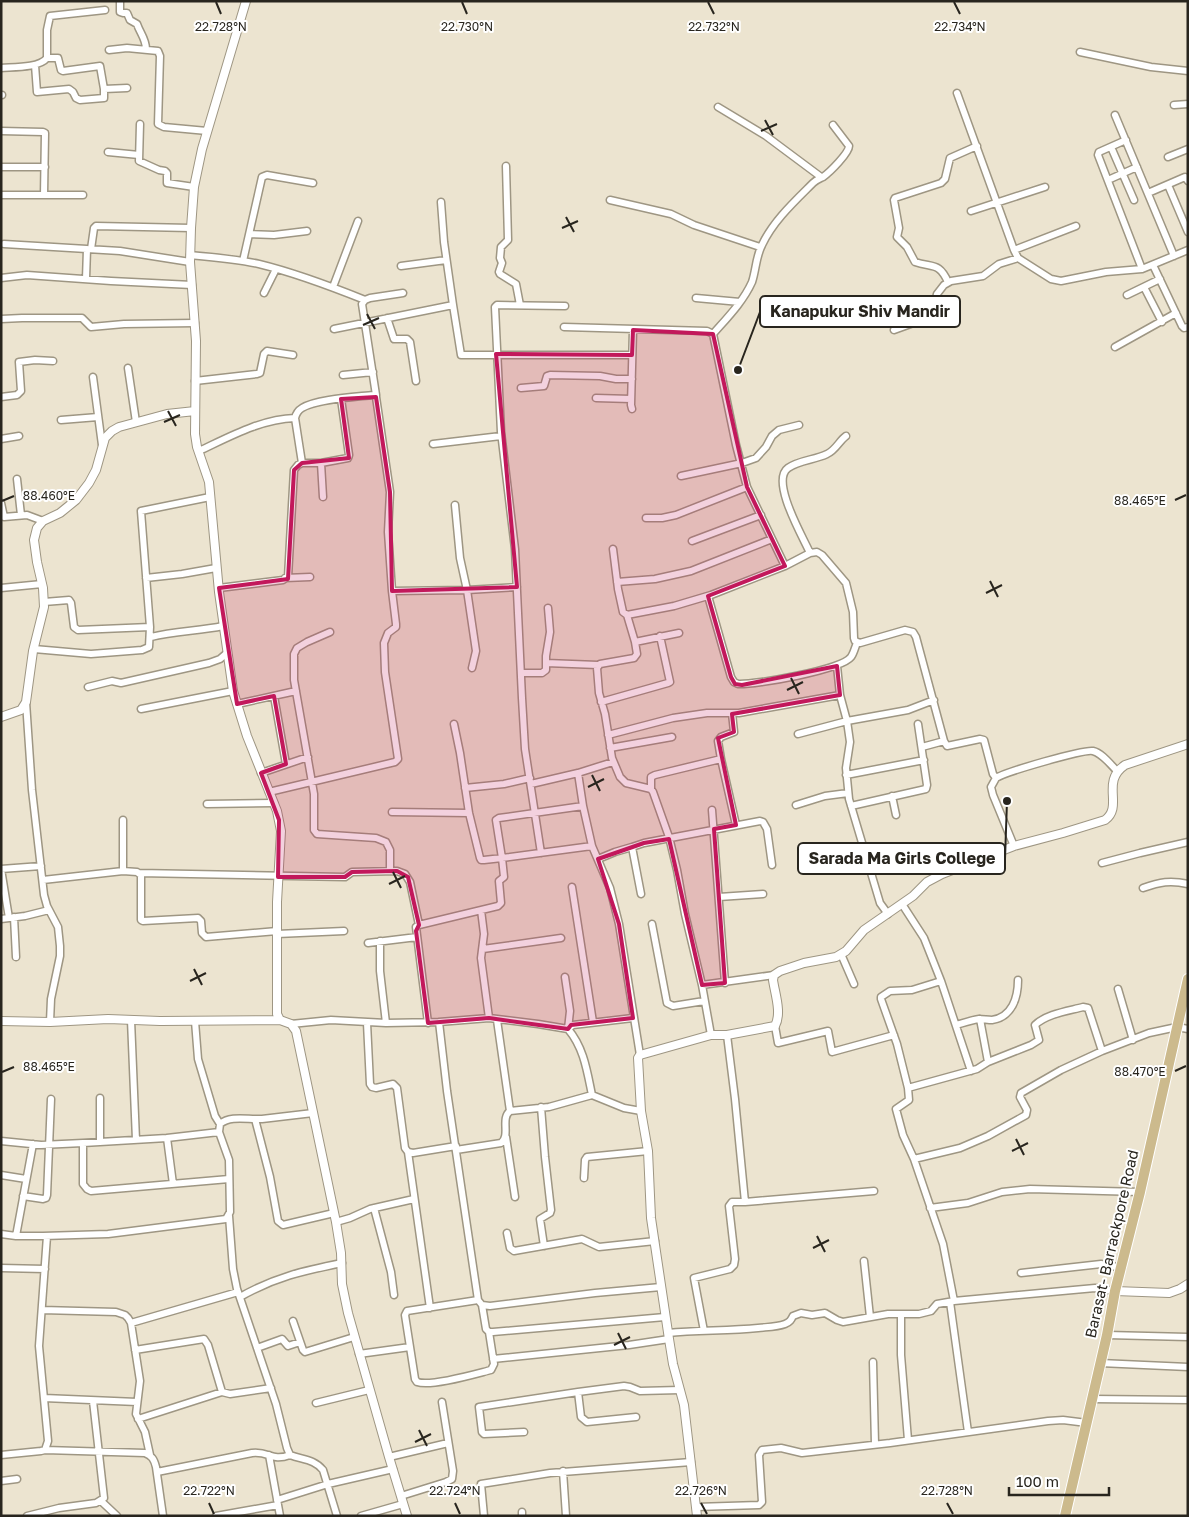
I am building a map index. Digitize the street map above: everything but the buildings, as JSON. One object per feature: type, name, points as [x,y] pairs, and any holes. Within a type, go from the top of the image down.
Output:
[{"type":"main road","name":"Barasat- Barrackpore Road","points":[[1066,1516],[1107,1335],[1115,1291],[1140,1192],[1188,979]]},
{"type":"street","points":[[120,1],[120,12],[128,14],[130,20],[137,24],[146,42],[146,49]]},
{"type":"street","points":[[246,1],[207,131],[194,187],[190,258],[195,323],[195,434],[198,451],[207,475],[216,568],[233,691],[247,736],[277,811],[281,831],[278,877],[276,1008],[280,1020]]},
{"type":"street","points":[[1,68],[36,65],[42,63],[47,58],[47,30],[50,16],[105,10]]},
{"type":"street","points":[[110,50],[127,48],[158,51],[160,56],[158,124],[164,127],[207,131]]},
{"type":"street","points":[[1080,52],[1151,67],[1188,71]]},
{"type":"street","points":[[36,65],[38,92],[68,89],[80,100],[104,98],[100,66],[63,71],[61,70],[58,58],[47,58]]},
{"type":"street","points":[[104,89],[127,88]]},
{"type":"street","points":[[957,93],[1018,258],[1051,279],[1061,281],[1106,272],[1142,269],[1188,250]]},
{"type":"street","points":[[1174,105],[1188,104]]},
{"type":"street","points":[[718,108],[766,136],[821,178]]},
{"type":"street","points":[[1116,115],[1174,256]]},
{"type":"street","points":[[140,124],[139,155],[141,163],[166,172],[167,183],[194,187]]},
{"type":"street","points":[[713,334],[740,302],[752,280],[760,247],[780,218],[815,181],[821,178],[848,152],[849,146],[833,125]]},
{"type":"street","points":[[1,132],[44,132],[46,134],[44,195]]},
{"type":"street","points":[[1126,140],[1098,154],[1142,269]]},
{"type":"street","points":[[948,282],[944,273],[939,268],[915,262],[907,247],[898,239],[899,228],[894,200],[895,198],[941,183],[945,179],[950,158],[976,146]]},
{"type":"street","points":[[1111,147],[1134,200]]},
{"type":"street","points":[[1168,157],[1188,149]]},
{"type":"street","points":[[108,152],[139,155]]},
{"type":"street","points":[[1,167],[45,166]]},
{"type":"street","points":[[506,166],[508,240],[501,247],[500,258],[502,264],[499,272],[516,284],[520,305]]},
{"type":"street","points":[[1108,180],[1137,167]]},
{"type":"street","points":[[243,261],[262,177],[267,175],[313,183]]},
{"type":"street","points":[[1148,193],[1184,177],[1188,181]]},
{"type":"street","points":[[1168,185],[1188,232]]},
{"type":"street","points":[[971,211],[1045,187]]},
{"type":"street","points":[[1,195],[83,195]]},
{"type":"street","points":[[610,200],[671,214],[694,225],[760,247]]},
{"type":"street","points":[[440,202],[446,260],[461,355],[632,355]]},
{"type":"street","points":[[333,287],[358,221]]},
{"type":"street","points":[[86,280],[89,249],[96,226],[191,228]]},
{"type":"street","points":[[1014,250],[1076,226]]},
{"type":"street","points":[[250,234],[270,236],[307,231]]},
{"type":"street","points":[[4,244],[243,261],[276,268],[311,279],[365,300],[403,293]]},
{"type":"street","points":[[894,330],[930,317],[933,314],[938,291],[948,282],[983,276],[999,264],[1018,258]]},
{"type":"street","points":[[401,266],[446,260]]},
{"type":"street","points":[[1153,265],[1182,326],[1184,328],[1188,327]]},
{"type":"street","points":[[264,293],[276,268]]},
{"type":"street","points":[[1,278],[28,274],[86,280],[192,285]]},
{"type":"street","points":[[1127,295],[1160,279]]},
{"type":"street","points":[[1144,287],[1162,322]]},
{"type":"street","points":[[696,298],[740,302]]},
{"type":"street","points":[[269,792],[395,762],[398,759],[385,672],[386,638],[388,633],[396,626],[388,532],[390,492],[364,322],[362,304],[365,300]]},
{"type":"street","points":[[334,330],[364,322],[453,305]]},
{"type":"street","points":[[540,853],[536,813],[525,749],[515,549],[501,436],[495,307],[497,305],[565,306]]},
{"type":"street","points":[[1115,347],[1176,314]]},
{"type":"street","points":[[1,319],[82,318],[92,326],[195,323]]},
{"type":"street","points":[[387,318],[394,339],[409,340],[416,382]]},
{"type":"street","points":[[564,328],[707,331],[713,334]]},
{"type":"street","points":[[632,409],[633,330]]},
{"type":"street","points":[[713,334],[736,445],[747,487],[785,566]]},
{"type":"street","points":[[196,381],[260,373],[264,354],[267,351],[293,355]]},
{"type":"street","points":[[1,397],[17,396],[21,391],[20,362],[35,360],[53,361]]},
{"type":"street","points":[[128,368],[136,422]]},
{"type":"street","points":[[343,375],[373,372]]},
{"type":"street","points":[[521,388],[544,386],[547,376],[550,375],[632,379]]},
{"type":"street","points":[[93,377],[102,447]]},
{"type":"street","points":[[302,463],[295,418],[296,413],[302,408],[329,400],[376,395]]},
{"type":"street","points":[[596,398],[631,399]]},
{"type":"street","points":[[286,578],[288,577],[294,470],[302,463],[321,463],[349,456],[341,399]]},
{"type":"street","points":[[50,1022],[51,999],[60,956],[60,946],[58,927],[47,906],[44,895],[32,790],[26,702],[34,649],[44,607],[34,540],[37,528],[43,521],[60,513],[76,500],[89,483],[96,470],[105,438],[112,430],[167,414],[195,411]]},
{"type":"street","points":[[61,420],[98,417]]},
{"type":"street","points":[[198,451],[259,425],[281,419],[295,418]]},
{"type":"street","points":[[681,476],[742,463],[756,458],[766,447],[772,436],[779,430],[799,425]]},
{"type":"street","points":[[1,439],[19,436]]},
{"type":"street","points":[[433,444],[501,436]]},
{"type":"street","points":[[810,553],[785,499],[782,477],[786,469],[828,454],[838,447],[846,436]]},
{"type":"street","points":[[321,463],[323,497]]},
{"type":"street","points":[[16,479],[21,515]]},
{"type":"street","points":[[646,518],[662,518],[676,515],[747,487]]},
{"type":"street","points":[[34,649],[91,654],[142,650],[149,647],[151,637],[141,511],[210,497]]},
{"type":"street","points":[[1,502],[4,517],[32,515],[43,521]]},
{"type":"street","points":[[455,505],[460,558],[476,651],[472,668]]},
{"type":"street","points":[[692,541],[761,515]]},
{"type":"street","points":[[617,582],[655,579],[691,571],[772,539]]},
{"type":"street","points":[[546,663],[598,666],[634,658],[637,654],[627,615],[623,612],[613,549]]},
{"type":"street","points":[[627,615],[674,606],[708,596],[816,552],[822,555],[846,583],[852,612],[854,638],[857,643]]},
{"type":"street","points":[[146,578],[216,568]]},
{"type":"street","points":[[219,588],[286,578],[310,577]]},
{"type":"street","points":[[1,588],[42,584]]},
{"type":"street","points":[[392,591],[517,587]]},
{"type":"street","points":[[708,596],[734,682],[742,684],[781,679],[837,666],[850,658],[857,643]]},
{"type":"street","points":[[44,602],[69,600],[74,627],[78,630],[150,626]]},
{"type":"street","points":[[520,673],[544,672],[546,670],[546,648],[550,632],[548,608]]},
{"type":"street","points":[[151,637],[166,633],[203,630],[223,626]]},
{"type":"street","points":[[857,643],[860,644],[905,630],[914,632],[944,741],[950,746],[984,740],[993,774],[996,778]]},
{"type":"street","points":[[330,632],[307,642],[295,651],[293,664],[314,794],[314,830],[317,834],[376,838],[386,842],[390,850],[390,871]]},
{"type":"street","points":[[635,642],[679,632]]},
{"type":"street","points":[[601,702],[670,682],[660,636]]},
{"type":"street","points":[[88,687],[112,681],[121,683],[200,665],[216,661],[227,653]]},
{"type":"street","points":[[598,666],[601,702],[605,714],[613,762],[620,777],[626,782],[651,789]]},
{"type":"street","points":[[837,666],[840,694],[850,742],[846,768],[850,806],[880,903],[888,914]]},
{"type":"street","points":[[141,709],[233,691]]},
{"type":"street","points":[[237,704],[296,691]]},
{"type":"street","points":[[608,735],[673,718],[707,713],[739,713],[840,694]]},
{"type":"street","points":[[274,696],[286,764]]},
{"type":"street","points":[[798,734],[847,721],[908,710],[934,700]]},
{"type":"street","points":[[1,718],[21,710],[26,702]]},
{"type":"street","points":[[732,713],[734,732],[721,737],[718,741],[736,825]]},
{"type":"street","points":[[454,724],[469,813],[482,860],[592,846]]},
{"type":"street","points":[[850,806],[926,788],[918,724]]},
{"type":"street","points":[[610,748],[672,737]]},
{"type":"street","points":[[922,747],[944,741]]},
{"type":"street","points":[[702,985],[774,976],[780,971],[804,963],[836,957],[846,951],[864,930],[913,896],[927,882],[1014,846],[1096,823],[1110,816],[1113,810],[1113,779],[1117,771],[1125,765],[1188,744]]},
{"type":"street","points":[[1014,846],[991,787],[996,778],[1036,764],[1088,750],[1098,753],[1117,771]]},
{"type":"street","points":[[261,773],[308,757]]},
{"type":"street","points":[[711,1035],[677,870],[669,839],[651,789],[651,777],[655,774],[721,760]]},
{"type":"street","points":[[846,774],[924,760]]},
{"type":"street","points":[[466,788],[530,781],[578,773],[613,762]]},
{"type":"street","points":[[578,773],[592,846],[610,888],[619,924],[640,1055],[638,1058],[641,1111],[648,1151],[651,1218],[668,1336],[673,1364],[684,1404],[697,1516]]},
{"type":"street","points":[[796,805],[825,796],[848,792]]},
{"type":"street","points":[[892,796],[896,815]]},
{"type":"street","points":[[207,804],[274,803]]},
{"type":"street","points":[[419,924],[498,906],[501,903],[498,881],[504,877],[504,874],[496,820],[583,806]]},
{"type":"street","points":[[712,810],[725,983]]},
{"type":"street","points":[[392,812],[469,813]]},
{"type":"street","points":[[123,820],[123,871]]},
{"type":"street","points":[[598,859],[644,843],[760,820],[767,829],[772,866]]},
{"type":"street","points":[[1102,864],[1188,842]]},
{"type":"street","points":[[632,847],[641,894]]},
{"type":"street","points":[[16,957],[11,918],[1,869],[41,866]]},
{"type":"street","points":[[43,880],[123,871],[278,877],[345,877],[352,872],[400,872],[408,876],[419,924],[416,927],[428,1023]]},
{"type":"street","points":[[140,873],[141,920],[143,922],[198,918],[201,921],[202,933],[206,936],[344,932]]},
{"type":"street","points":[[1143,888],[1172,881],[1188,884]]},
{"type":"street","points":[[572,887],[592,1022]]},
{"type":"street","points":[[718,897],[763,894]]},
{"type":"street","points":[[902,904],[924,938],[942,981],[970,1071]]},
{"type":"street","points":[[1,919],[50,910]]},
{"type":"street","points":[[481,910],[484,934],[481,958],[489,1018]]},
{"type":"street","points":[[652,924],[668,1003],[673,1006],[704,1001]]},
{"type":"street","points":[[368,943],[417,937]]},
{"type":"street","points":[[483,949],[561,938]]},
{"type":"street","points":[[380,941],[380,971],[386,1023]]},
{"type":"street","points":[[841,954],[854,984]]},
{"type":"street","points":[[774,976],[778,1011],[778,1020],[775,1026],[778,1043],[828,1031],[832,1052],[894,1035]]},
{"type":"street","points":[[565,977],[570,1011],[568,1029],[577,1041],[584,1056],[592,1095]]},
{"type":"street","points":[[956,1025],[980,1019],[991,1020],[1002,1017],[1010,1011],[1018,992],[1018,980]]},
{"type":"street","points":[[942,981],[912,990],[890,992],[881,997],[894,1035],[908,1088],[909,1100],[899,1106],[896,1112],[943,1244],[968,1432]]},
{"type":"street","points":[[1118,989],[1133,1040]]},
{"type":"street","points":[[908,1088],[970,1071],[1031,1045],[1038,1041],[1039,1038],[1035,1025],[1037,1023],[1082,1007],[1088,1008],[1102,1051]]},
{"type":"street","points":[[1,1021],[50,1022],[108,1019],[280,1020],[291,1024],[331,1020],[367,1023],[428,1023],[489,1018],[568,1029],[574,1025],[633,1018]]},
{"type":"street","points":[[980,1019],[988,1062]]},
{"type":"street","points":[[131,1020],[136,1140]]},
{"type":"street","points":[[497,1020],[510,1111],[506,1118],[506,1137],[516,1197]]},
{"type":"street","points":[[195,1021],[198,1059],[220,1124],[218,1132],[229,1160],[229,1216],[234,1269],[239,1294],[271,1388],[290,1454]]},
{"type":"street","points":[[439,1022],[480,1303],[486,1329],[489,1332],[494,1364],[491,1370],[465,1377],[421,1384],[417,1382],[405,1315],[406,1311],[480,1303],[490,1306],[661,1287]]},
{"type":"street","points":[[367,1023],[370,1084],[376,1088],[393,1084],[397,1088],[430,1308]]},
{"type":"street","points":[[291,1024],[296,1031],[336,1222],[345,1300],[369,1390],[407,1516]]},
{"type":"street","points":[[640,1055],[711,1035],[775,1026]]},
{"type":"street","points":[[914,1159],[960,1148],[988,1136],[1026,1115],[1027,1110],[1020,1097],[1021,1093],[1061,1070],[1102,1051],[1149,1034],[1177,1027],[1188,1029]]},
{"type":"street","points":[[727,1034],[745,1202]]},
{"type":"street","points":[[510,1111],[558,1105],[592,1095],[624,1108],[641,1111]]},
{"type":"street","points":[[100,1098],[100,1142]]},
{"type":"street","points":[[23,1196],[46,1198],[51,1099]]},
{"type":"street","points":[[541,1107],[551,1210],[550,1213],[540,1219],[544,1246]]},
{"type":"street","points":[[220,1124],[228,1120],[244,1118],[255,1119],[313,1113]]},
{"type":"street","points":[[255,1119],[270,1177],[278,1221],[283,1224],[334,1213]]},
{"type":"street","points":[[1,1140],[48,1145],[167,1138],[218,1132]]},
{"type":"street","points":[[408,1152],[501,1143],[506,1137]]},
{"type":"street","points":[[167,1138],[172,1184]]},
{"type":"street","points":[[83,1143],[83,1184],[86,1189],[91,1191],[229,1179]]},
{"type":"street","points":[[16,1236],[33,1144]]},
{"type":"street","points":[[584,1178],[585,1160],[587,1157],[648,1151]]},
{"type":"street","points":[[1,1175],[26,1179]]},
{"type":"street","points":[[930,1208],[980,1200],[991,1194],[1030,1189],[1140,1192]]},
{"type":"street","points":[[704,1330],[694,1278],[730,1269],[734,1265],[735,1259],[729,1206],[732,1202],[874,1191]]},
{"type":"street","points":[[336,1222],[374,1208],[414,1199]]},
{"type":"street","points":[[374,1208],[394,1295]]},
{"type":"street","points":[[1,1234],[47,1236],[108,1234],[221,1221],[229,1216]]},
{"type":"street","points":[[507,1233],[509,1246],[512,1250],[582,1239],[598,1247],[655,1241]]},
{"type":"street","points":[[45,1450],[48,1441],[39,1346],[47,1236]]},
{"type":"street","points":[[864,1262],[870,1317]]},
{"type":"street","points":[[131,1323],[239,1294],[297,1272],[342,1263]]},
{"type":"street","points":[[1021,1273],[1101,1264],[1122,1268]]},
{"type":"street","points":[[1,1268],[45,1269]]},
{"type":"street","points":[[493,1359],[629,1345],[704,1330],[734,1330],[773,1326],[786,1324],[793,1316],[801,1313],[812,1315],[825,1313],[840,1322],[870,1317],[919,1314],[932,1311],[937,1304],[952,1302],[1095,1288],[1115,1291],[1169,1293],[1188,1284]]},
{"type":"street","points":[[42,1310],[116,1312],[125,1315],[131,1323],[140,1386],[136,1409],[138,1419],[148,1440],[150,1455],[154,1460],[162,1516]]},
{"type":"street","points":[[902,1314],[901,1355],[908,1440]]},
{"type":"street","points":[[489,1332],[512,1332],[665,1317]]},
{"type":"street","points":[[293,1321],[302,1350],[306,1352],[354,1337]]},
{"type":"street","points":[[1107,1335],[1188,1337]]},
{"type":"street","points":[[136,1350],[204,1339],[208,1345],[222,1392]]},
{"type":"street","points":[[257,1348],[282,1339],[288,1346],[300,1342]]},
{"type":"street","points":[[359,1354],[410,1347]]},
{"type":"street","points":[[873,1362],[875,1444]]},
{"type":"street","points":[[1100,1364],[1188,1367]]},
{"type":"street","points":[[524,1432],[484,1434],[482,1432],[479,1407],[624,1386],[644,1392],[680,1390]]},
{"type":"street","points":[[138,1419],[222,1392],[230,1394],[271,1388]]},
{"type":"street","points":[[316,1403],[369,1390]]},
{"type":"street","points":[[578,1392],[581,1416],[587,1422],[636,1417]]},
{"type":"street","points":[[44,1398],[137,1402]]},
{"type":"street","points":[[1092,1399],[1188,1400]]},
{"type":"street","points":[[27,1516],[69,1506],[96,1503],[104,1498],[93,1401]]},
{"type":"street","points":[[361,1516],[375,1514],[402,1500],[452,1479],[453,1471],[442,1402]]},
{"type":"street","points":[[696,1507],[759,1505],[762,1502],[759,1455],[762,1450],[782,1448],[802,1453],[1048,1421],[1087,1423]]},
{"type":"street","points":[[389,1457],[448,1443]]},
{"type":"street","points":[[1,1455],[45,1450],[145,1453],[150,1455]]},
{"type":"street","points":[[156,1472],[252,1453],[264,1453],[279,1458],[290,1454],[313,1461],[323,1470],[337,1516]]},
{"type":"street","points":[[269,1455],[280,1516]]},
{"type":"street","points":[[484,1516],[481,1484],[534,1474],[690,1462]]},
{"type":"street","points":[[216,1516],[278,1503],[328,1484],[392,1469]]},
{"type":"street","points":[[563,1472],[566,1516]]},
{"type":"street","points":[[1,1481],[17,1479]]},
{"type":"street","points":[[101,1501],[117,1516]]},
{"type":"street","points":[[69,1506],[70,1516]]},
{"type":"highlighted area","points":[[633,330],[713,334],[747,487],[785,566],[708,596],[731,677],[735,684],[742,685],[837,666],[840,695],[732,714],[734,732],[718,738],[736,825],[714,829],[725,983],[702,985],[669,839],[644,843],[598,859],[619,924],[633,1018],[571,1025],[568,1029],[489,1018],[428,1023],[416,931],[419,925],[408,877],[397,871],[352,872],[345,877],[278,877],[279,820],[261,773],[286,764],[274,696],[237,704],[219,588],[288,579],[294,470],[302,463],[349,458],[341,399],[376,397],[390,492],[392,591],[517,587],[496,354],[632,355]]},
{"type":"place","name":"Kanapukur Shiv Mandir","points":[[738,370]]},
{"type":"place","name":"Sarada Ma Girls College","points":[[1007,801]]}]
